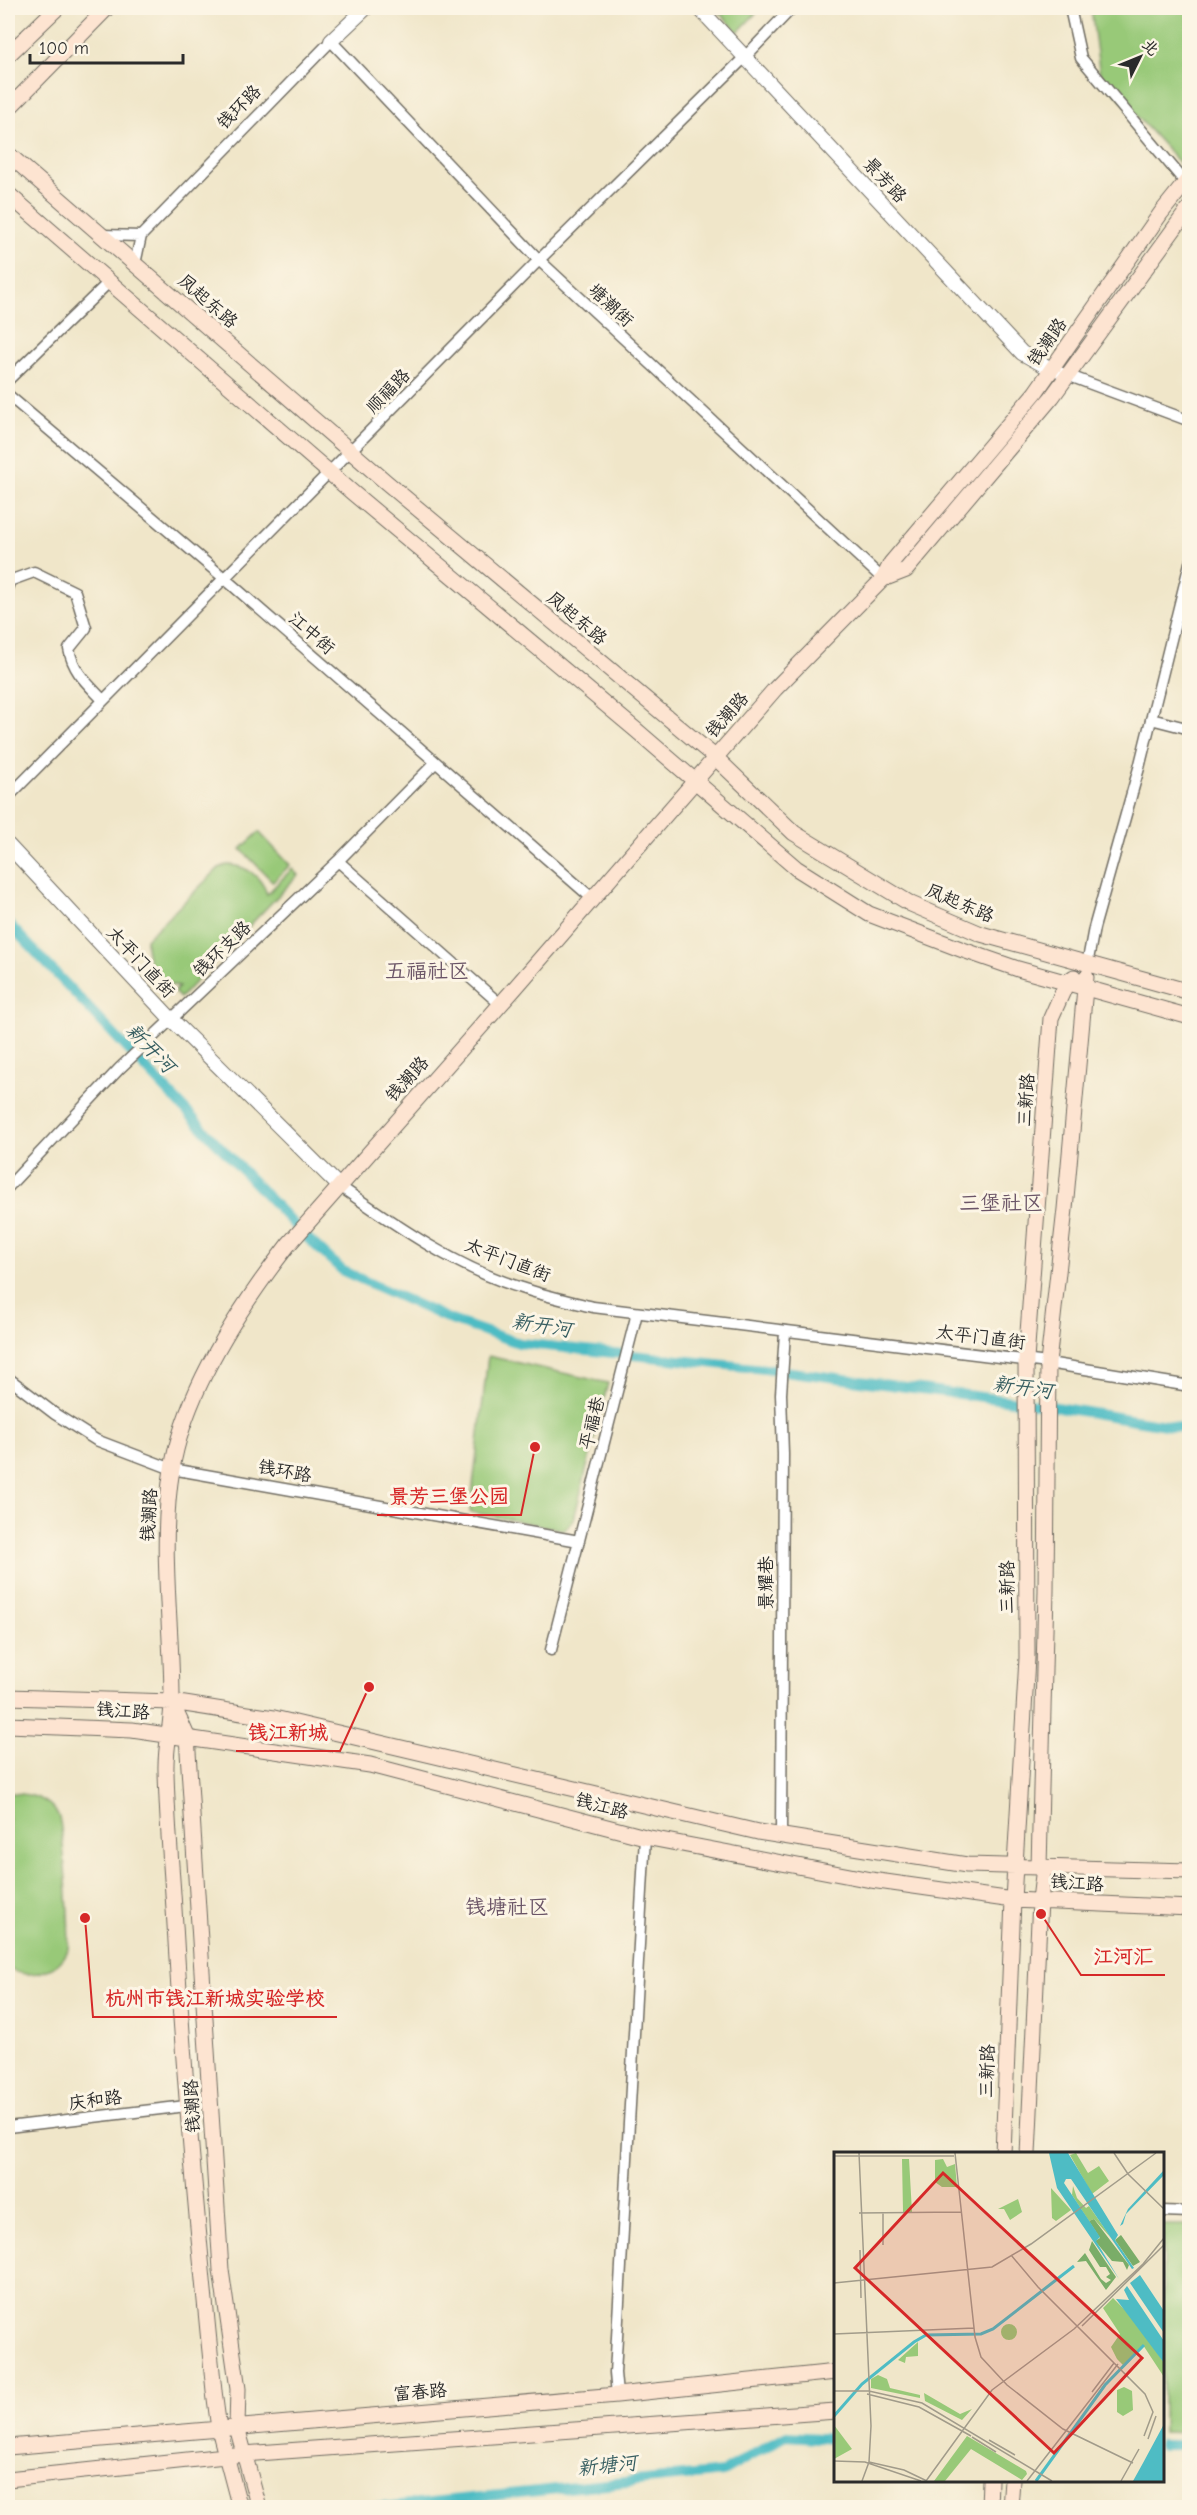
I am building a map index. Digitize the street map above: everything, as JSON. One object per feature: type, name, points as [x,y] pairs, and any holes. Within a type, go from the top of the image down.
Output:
[{"type":"main road","points":[[8,55],[57,8]]},
{"type":"main road","points":[[8,109],[107,8]]},
{"type":"main road","name":"凤起东路","points":[[8,154],[351,452],[716,758],[794,833],[911,904],[981,934],[1190,992]]},
{"type":"main road","name":"钱潮路","points":[[238,2503],[219,2429],[186,2106],[166,1768],[172,1702],[166,1587],[167,1531],[172,1469],[189,1410],[219,1350],[262,1278],[309,1219],[776,689],[883,579],[891,562],[1035,393],[1161,213],[1187,180]]},
{"type":"main road","points":[[8,194],[329,471],[796,868],[869,915],[1018,969],[1190,1017]]},
{"type":"main road","name":"钱潮路","points":[[883,579],[906,570],[1068,376],[1176,222],[1190,207]]},
{"type":"main road","points":[[1028,2152],[1041,1867],[1048,1363],[1088,965]]},
{"type":"main road","name":"三新路","points":[[1003,2152],[1013,1900],[1027,1658],[1026,1360],[1051,1018],[1066,982],[1088,965]]},
{"type":"main road","name":"钱江路","points":[[8,1697],[172,1702],[274,1718],[510,1775],[781,1836],[967,1865],[1190,1871]]},
{"type":"main road","name":"钱潮路","points":[[172,1702],[187,1736],[221,2270],[238,2389],[237,2427],[259,2508]]},
{"type":"main road","name":"钱江路","points":[[8,1725],[132,1730],[169,1734],[370,1765],[645,1837],[871,1880],[1013,1900],[1190,1908]]},
{"type":"main road","name":"富春路","points":[[8,2447],[616,2395],[834,2373]]},
{"type":"main road","points":[[8,2479],[244,2454],[834,2411]]},
{"type":"main road","points":[[989,2508],[990,2482]]},
{"type":"main road","points":[[1010,2508],[1012,2482]]},
{"type":"street","name":"钱环路","points":[[141,236],[330,41],[366,8]]},
{"type":"street","name":"景芳路","points":[[699,8],[1022,354],[1051,369]]},
{"type":"street","name":"顺福路","points":[[8,797],[329,471],[351,452],[539,260],[792,8]]},
{"type":"street","points":[[1070,8],[1081,58],[1187,180]]},
{"type":"street","name":"塘潮街","points":[[330,41],[539,260],[883,579]]},
{"type":"street","points":[[102,235],[141,236],[135,264]]},
{"type":"street","points":[[8,380],[110,281]]},
{"type":"street","points":[[1051,369],[1190,421]]},
{"type":"street","name":"江中街","points":[[8,395],[224,578],[593,899]]},
{"type":"street","points":[[1088,965],[1094,928],[1151,720],[1190,563]]},
{"type":"street","points":[[8,586],[9,581],[34,572],[75,592],[86,628],[69,650],[70,658],[75,670],[103,700]]},
{"type":"street","points":[[1151,720],[1190,729]]},
{"type":"street","name":"钱环支路","points":[[8,1187],[119,1070],[338,861],[435,763]]},
{"type":"street","name":"太平门直街","points":[[8,845],[171,1020],[338,1185],[402,1230],[458,1261],[520,1288],[593,1307],[1026,1360],[1190,1386]]},
{"type":"street","points":[[338,861],[500,1004]]},
{"type":"street","name":"平福巷","points":[[551,1650],[637,1313]]},
{"type":"street","name":"景耀巷","points":[[781,1836],[783,1466],[781,1394],[785,1332]]},
{"type":"street","name":"钱环路","points":[[8,1378],[55,1414],[96,1440],[172,1469],[579,1541]]},
{"type":"street","points":[[616,2395],[645,1837]]},
{"type":"street","name":"庆和路","points":[[8,2127],[186,2106]]},
{"type":"street","points":[[1164,2211],[1190,2212]]},
{"type":"green space","points":[[715,8],[761,8],[738,32]]},
{"type":"green space","points":[[1091,8],[1189,8],[1189,173],[1100,76]]},
{"type":"green space","points":[[259,832],[290,865],[273,882],[241,849]]},
{"type":"green space","points":[[227,865],[240,867],[252,873],[261,882],[267,894],[292,869],[298,875],[180,998],[174,992],[179,987],[164,981],[153,970],[147,955],[146,939],[219,868]]},
{"type":"green space","points":[[488,1356],[608,1383],[574,1519],[565,1530],[470,1512]]},
{"type":"green space","points":[[8,1794],[25,1794],[49,1804],[58,1815],[62,1839],[68,1908],[67,1952],[56,1965],[32,1974],[15,1972],[8,1968]]},
{"type":"green space","points":[[1164,2225],[1189,2225],[1189,2433],[1164,2432]]},
{"type":"waterway","name":"新开河","points":[[8,923],[303,1234],[343,1271],[451,1320],[519,1343],[784,1371],[1050,1406],[1190,1429]]},
{"type":"waterway","name":"新塘河","points":[[373,2508],[723,2472],[785,2436],[834,2439]]},
{"type":"waterway","name":"新塘河","points":[[1164,2445],[1190,2445]]},
{"type":"place","name":"景芳三堡公园","points":[[535,1447]]},
{"type":"place","name":"钱江新城","points":[[369,1687]]},
{"type":"place","name":"江河汇","points":[[1041,1914]]},
{"type":"place","name":"杭州市钱江新城实验学校","points":[[85,1918]]},
{"type":"district","name":"五福社区","points":[[427,971]]},
{"type":"district","name":"三堡社区","points":[[1001,1203]]},
{"type":"district","name":"钱塘社区","points":[[507,1907]]}]
